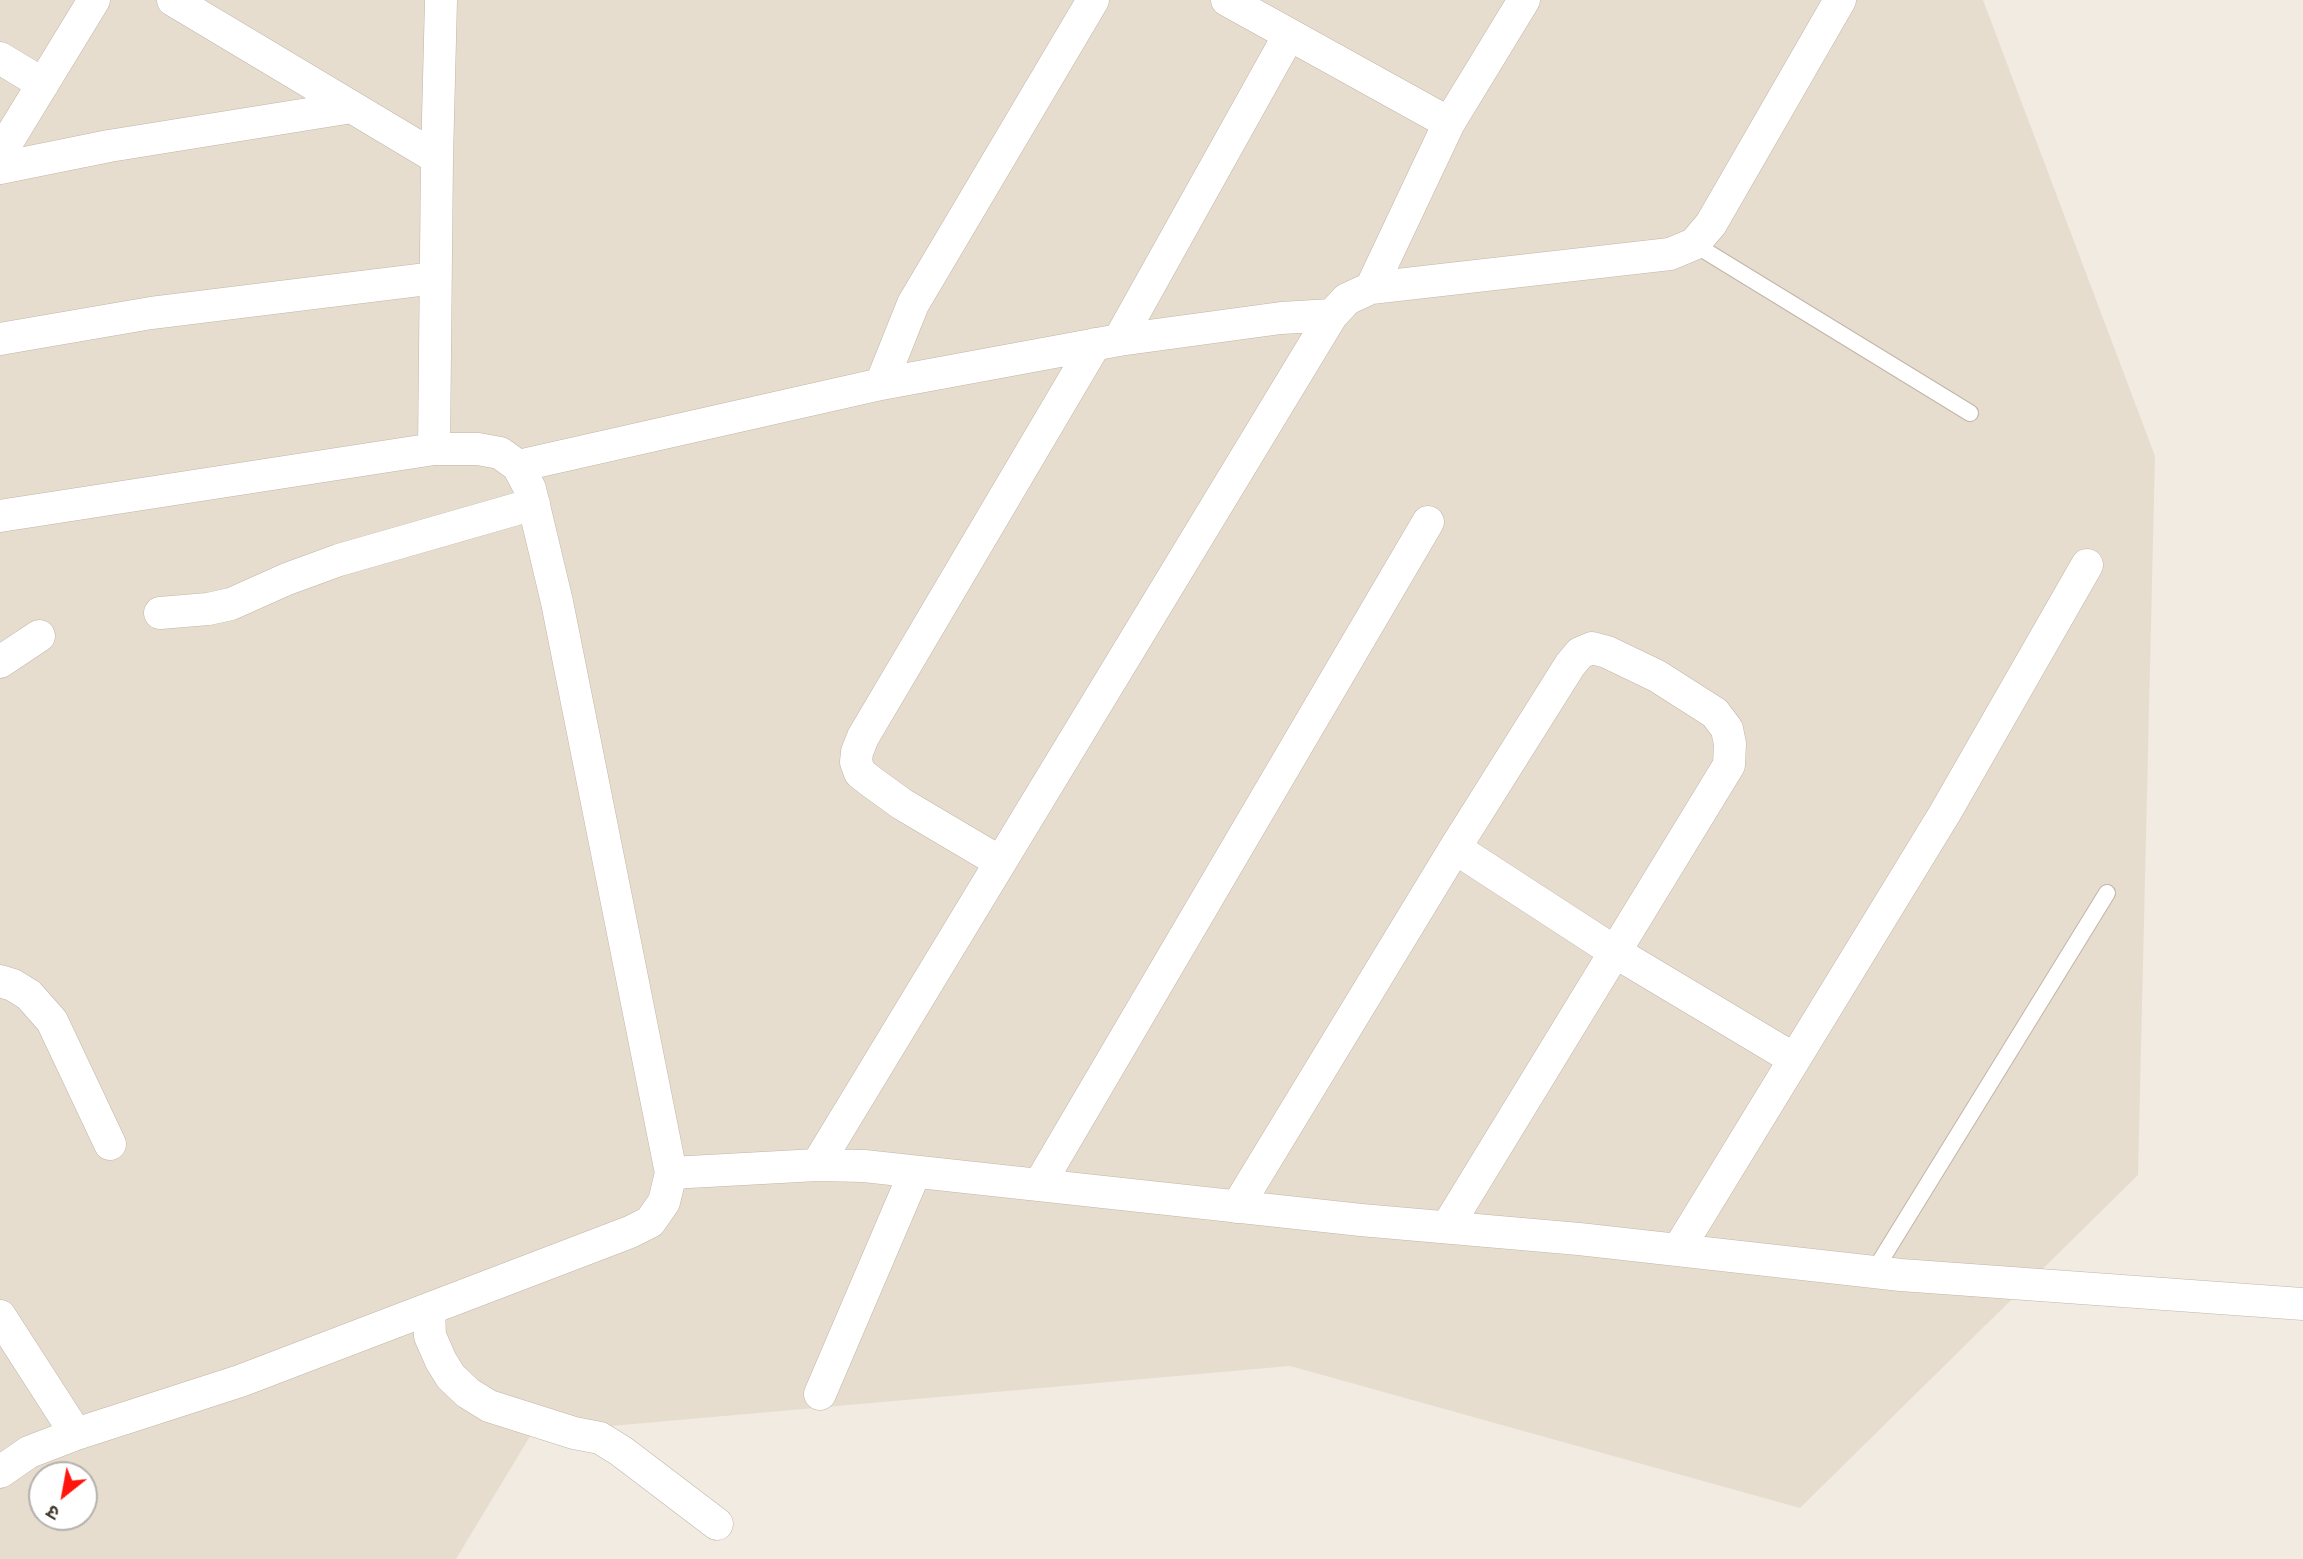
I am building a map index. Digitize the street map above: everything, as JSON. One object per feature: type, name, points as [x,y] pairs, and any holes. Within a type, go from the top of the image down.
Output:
[{"type":"street","points":[[0,154],[94,0]]},
{"type":"street","points":[[173,0],[436,158]]},
{"type":"street","points":[[434,449],[436,158],[441,0]]},
{"type":"street","points":[[881,384],[913,304],[1093,0]]},
{"type":"street","points":[[1227,0],[1449,122]]},
{"type":"street","points":[[1371,288],[1449,122],[1524,0]]},
{"type":"street","points":[[817,1165],[1332,315],[1347,299],[1371,288],[1670,254],[1695,244],[1711,224],[1840,0]]},
{"type":"street","points":[[1000,862],[902,804],[860,773],[856,762],[857,752],[870,725],[1107,342],[1289,35]]},
{"type":"street","points":[[0,58],[43,84]]},
{"type":"street","points":[[0,168],[109,146],[352,107]]},
{"type":"street","points":[[0,339],[150,313],[436,278]]},
{"type":"street","points":[[518,466],[881,384],[1107,342],[1282,318],[1332,315]]},
{"type":"street","points":[[0,516],[434,449],[478,449],[500,453],[518,466],[530,489],[558,602],[671,1173],[664,1202],[650,1222],[611,1240],[240,1381],[76,1434],[29,1452],[0,1472]]},
{"type":"street","points":[[160,613],[231,604],[287,579],[340,560],[534,504]]},
{"type":"street","points":[[1040,1185],[1428,522]]},
{"type":"street","points":[[1678,1250],[1945,813],[2087,565]]},
{"type":"street","points":[[0,662],[39,636]]},
{"type":"street","points":[[1237,1207],[1455,848],[1570,665],[1580,653],[1592,648],[1607,652],[1657,676],[1715,713],[1727,729],[1730,744],[1729,765],[1447,1227]]},
{"type":"street","points":[[1455,848],[1615,953],[1794,1059]]},
{"type":"street","points":[[0,981],[29,995],[52,1021],[110,1144]]},
{"type":"street","points":[[671,1173],[817,1165],[864,1166],[1237,1207],[1678,1250],[1873,1273],[2303,1304]]},
{"type":"street","points":[[820,1394],[915,1172]]},
{"type":"street","points":[[429,1309],[430,1336],[441,1361],[451,1377],[468,1393],[489,1406],[574,1433],[600,1438],[717,1524]]},
{"type":"street","points":[[0,1316],[76,1434]]},
{"type":"lane","points":[[1695,244],[1970,413]]},
{"type":"lane","points":[[1873,1273],[2107,893]]},
{"type":"shaded area","points":[[0,0],[1983,0],[2155,456],[2138,1175],[1800,1508],[1290,1366],[532,1433],[456,1559],[0,1559]]}]
